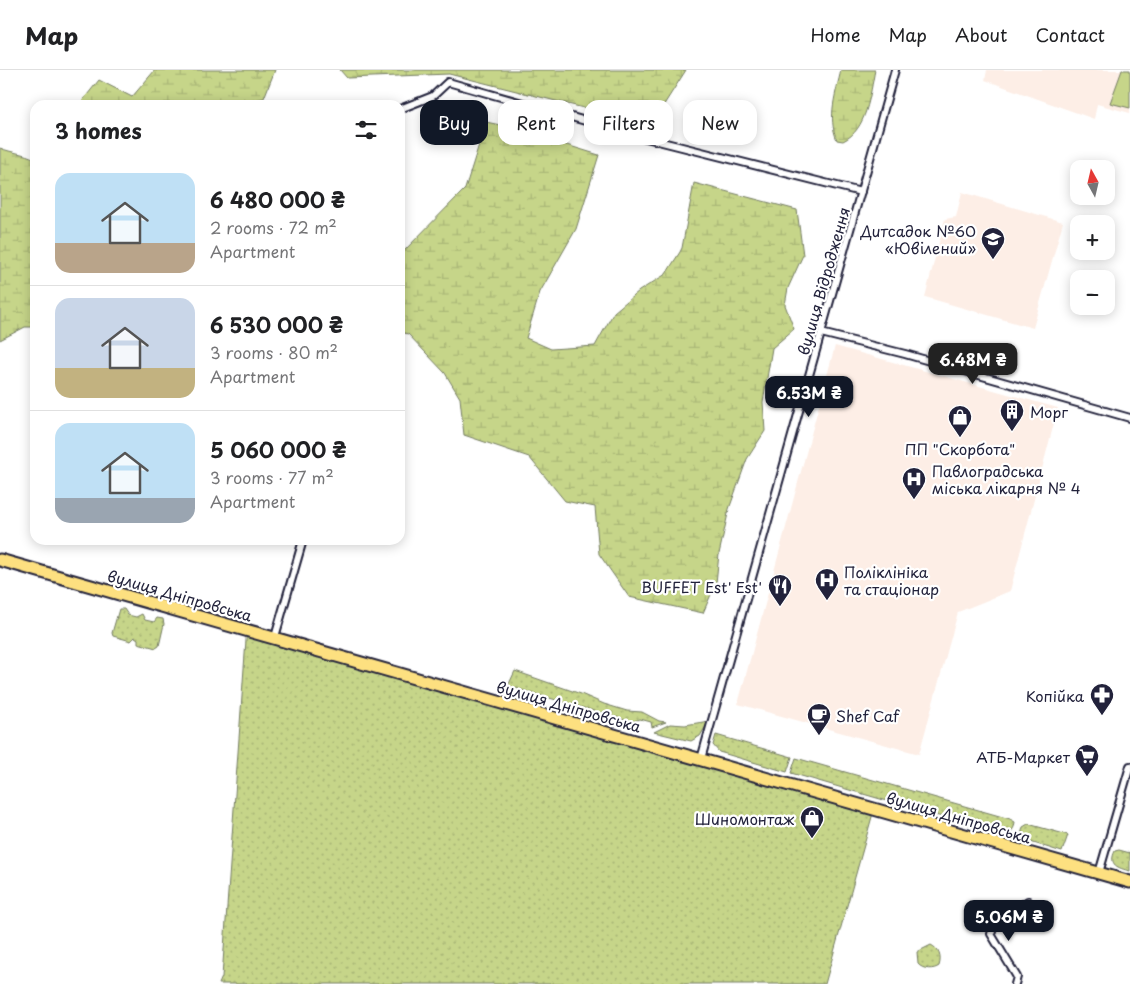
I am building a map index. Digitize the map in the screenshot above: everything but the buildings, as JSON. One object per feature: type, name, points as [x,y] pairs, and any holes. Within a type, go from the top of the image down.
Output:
[{"type":"highway","name":"вулиця Дніпровська","points":[[0,560],[1130,882]]},
{"type":"street","name":"вулиця Відродження","points":[[701,759],[895,70]]},
{"type":"street","points":[[405,107],[433,96],[448,82],[642,137],[861,192]]},
{"type":"street","points":[[821,334],[905,354],[1130,418]]},
{"type":"street","points":[[275,637],[302,545]]},
{"type":"street","points":[[1099,873],[1130,766]]},
{"type":"street","points":[[1015,984],[1017,977],[992,934],[995,923],[1028,901]]},
{"type":"shaded area","points":[[987,70],[1130,70],[1130,113],[1097,104],[1094,119],[985,80]]},
{"type":"shaded area","name":"Дитсадок №60 «Ювілений»","points":[[962,192],[1063,222],[1033,328],[925,297],[945,219],[956,217]]},
{"type":"shaded area","name":"Павлоградська міська лікарня № 4","points":[[835,346],[1058,408],[1010,591],[958,612],[919,754],[738,704]]},
{"type":"green space","points":[[155,70],[275,70],[264,98],[255,100],[83,100],[99,80],[132,97]]},
{"type":"green space","points":[[340,70],[686,70],[667,100],[584,100],[584,108],[574,106],[574,100],[552,100],[449,74],[347,78]]},
{"type":"green space","points":[[841,70],[875,70],[869,100],[862,120],[851,136],[843,141],[837,140],[833,123],[833,105]]},
{"type":"green space","points":[[1122,70],[1130,70],[1130,108],[1110,103]]},
{"type":"green space","points":[[488,122],[498,125],[498,145],[567,145],[599,155],[576,229],[540,292],[526,338],[551,349],[595,346],[614,312],[639,291],[666,274],[682,248],[694,183],[797,210],[803,255],[788,288],[785,305],[794,329],[772,348],[763,402],[765,431],[747,459],[729,509],[719,554],[716,583],[703,613],[629,597],[599,554],[595,507],[565,501],[529,457],[464,435],[460,398],[445,373],[408,334],[405,333],[405,250],[465,189],[479,145],[488,145]]},
{"type":"green space","points":[[0,148],[30,156],[30,327],[25,327],[0,340]]},
{"type":"green space","points":[[119,609],[124,609],[128,615],[136,617],[142,614],[145,620],[154,622],[157,618],[163,619],[164,624],[159,646],[156,648],[138,643],[138,639],[135,637],[131,641],[113,636],[112,633]]},
{"type":"green space","points":[[247,626],[875,806],[825,984],[219,984],[222,977]]},
{"type":"green space","points":[[515,671],[604,704],[627,711],[642,712],[659,721],[666,722],[652,727],[651,722],[640,719],[632,722],[508,686]]},
{"type":"green space","points":[[709,721],[700,736],[691,741],[654,732],[670,724],[685,725]]},
{"type":"green space","points":[[716,735],[792,757],[787,772],[719,752],[713,745]]},
{"type":"green space","points":[[796,758],[1010,819],[1015,822],[1014,827],[1010,834],[1004,835],[791,773]]},
{"type":"green space","points":[[1028,824],[1068,835],[1062,852],[1024,840],[1021,835],[1023,827]]},
{"type":"green space","points":[[1119,850],[1130,853],[1130,871],[1115,865],[1113,856],[1115,851]]},
{"type":"green space","points":[[931,945],[938,951],[940,963],[939,966],[931,969],[918,964],[917,952]]},
{"type":"place","name":"Дитсадок №60 «Ювілений»","points":[[993,260]]},
{"type":"place","name":"Морг","points":[[1012,432]]},
{"type":"place","name":"ПП \"Скорбота\"","points":[[960,438]]},
{"type":"place","name":"Павлоградська міська лікарня № 4","points":[[914,500]]},
{"type":"place","name":"Поліклініка та стаціонар","points":[[827,601]]},
{"type":"place","name":"BUFFET Est' Est'","points":[[780,607]]},
{"type":"place","name":"Копiйка","points":[[1102,716]]},
{"type":"place","name":"Shef Caf","points":[[819,736]]},
{"type":"place","name":"АТБ-Маркет","points":[[1087,777]]},
{"type":"place","name":"Шиномонтаж","points":[[812,839]]}]
